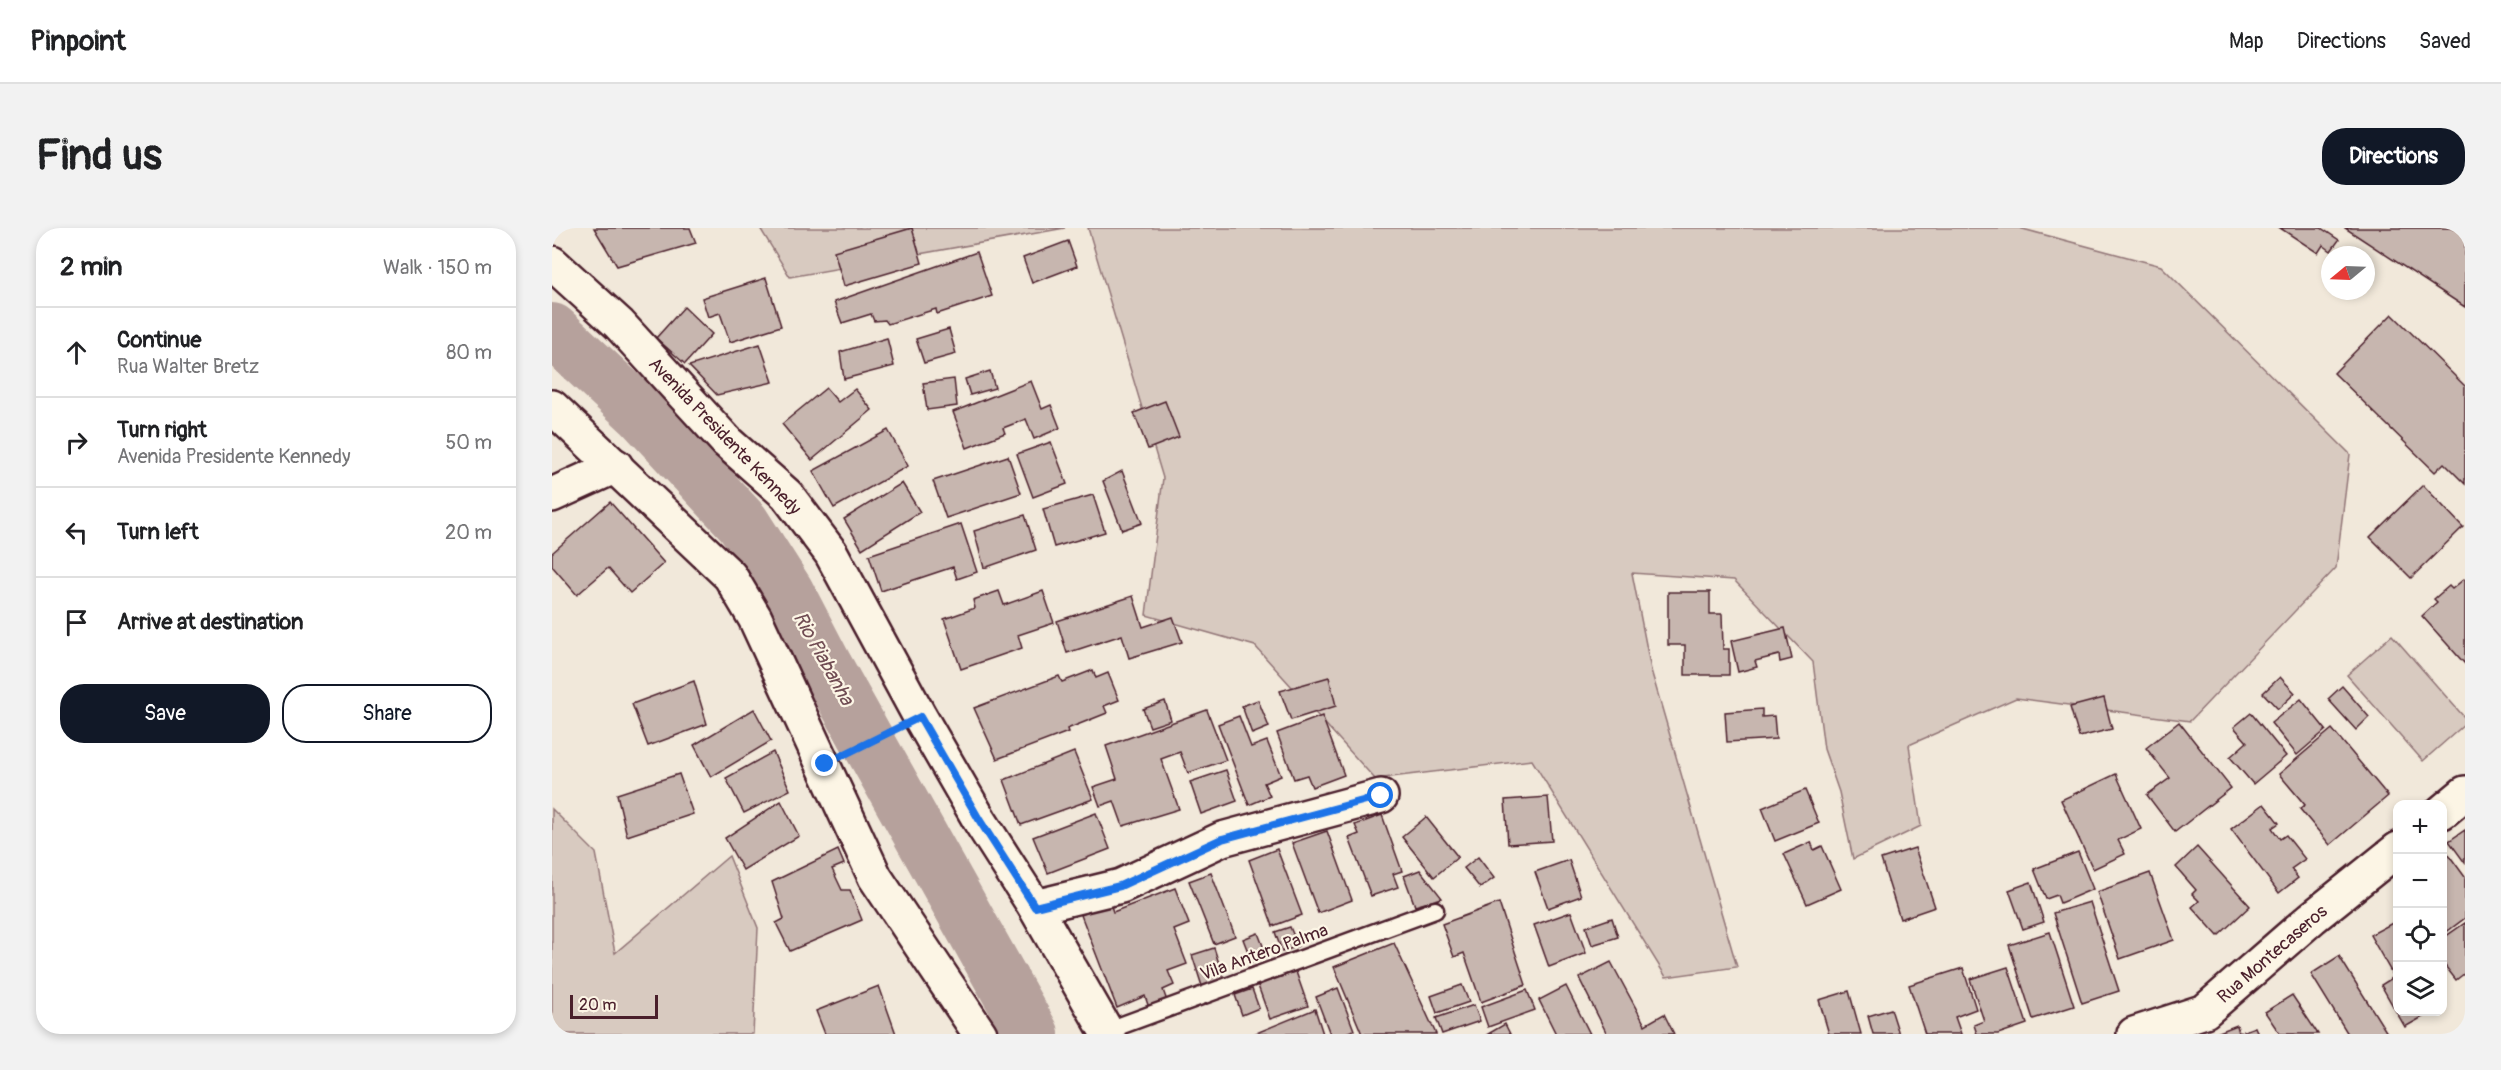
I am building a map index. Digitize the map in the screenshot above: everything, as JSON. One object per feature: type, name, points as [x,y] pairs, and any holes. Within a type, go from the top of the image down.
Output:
[{"type":"main road","name":"Avenida Presidente Kennedy","points":[[552,263],[619,324],[727,442],[787,495],[831,553],[920,717],[980,821],[1035,907],[1107,1032]]},
{"type":"main road","points":[[552,407],[730,576],[755,618],[825,764],[875,877],[980,1034]]},
{"type":"main road","points":[[552,495],[616,466]]},
{"type":"main road","points":[[2447,808],[2465,793]]},
{"type":"main road","points":[[1035,907],[1120,886],[1222,839],[1381,796]]},
{"type":"main road","name":"Rua Montecaseros","points":[[2134,1034],[2205,1011],[2312,918],[2393,852]]},
{"type":"lane","name":"Vila Antero Palma","points":[[1107,1032],[1435,910]]},
{"type":"path","points":[[825,764],[920,717]]},
{"type":"shaded area","points":[[760,228],[1065,228],[790,277]]},
{"type":"shaded area","points":[[1088,228],[2019,228],[2161,266],[2350,454],[2336,568],[2190,721],[2016,698],[1909,745],[1921,826],[1853,859],[1839,792],[1824,749],[1813,662],[1734,580],[1632,573],[1651,670],[1737,967],[1666,977],[1532,760],[1375,779],[1255,646],[1146,615],[1163,478]]},
{"type":"shaded area","points":[[2392,635],[2465,718],[2465,724],[2423,761],[2347,675]]},
{"type":"shaded area","points":[[552,809],[596,853],[615,953],[729,856],[758,928],[753,1034],[552,1034]]},
{"type":"building","points":[[594,228],[690,228],[696,243],[617,266]]},
{"type":"building","points":[[912,228],[922,263],[844,286],[834,251]]},
{"type":"building","points":[[2280,228],[2321,228],[2339,240],[2335,246],[2321,246],[2318,253]]},
{"type":"building","points":[[2345,228],[2458,228],[2465,233],[2465,307],[2375,246]]},
{"type":"building","points":[[1068,241],[1077,266],[1032,283],[1023,258]]},
{"type":"building","points":[[977,252],[992,296],[937,314],[936,309],[888,324],[885,320],[874,321],[871,314],[842,323],[834,302]]},
{"type":"building","points":[[766,278],[781,326],[730,342],[720,313],[708,317],[702,298]]},
{"type":"building","points":[[684,307],[712,334],[685,364],[656,338]]},
{"type":"building","points":[[2392,314],[2465,386],[2465,484],[2444,463],[2435,472],[2334,373]]},
{"type":"building","points":[[949,329],[956,354],[924,363],[916,339]]},
{"type":"building","points":[[887,338],[894,366],[844,379],[840,352]]},
{"type":"building","points":[[760,344],[773,382],[717,395],[689,366]]},
{"type":"building","points":[[990,371],[995,388],[970,395],[965,379]]},
{"type":"building","points":[[954,379],[957,406],[927,410],[923,383]]},
{"type":"building","points":[[1031,381],[1042,409],[1051,405],[1060,428],[1034,439],[1026,419],[1003,428],[1005,433],[967,448],[953,412]]},
{"type":"building","points":[[826,388],[838,402],[855,389],[872,410],[812,460],[782,424]]},
{"type":"building","points":[[1165,401],[1179,437],[1148,449],[1134,413]]},
{"type":"building","points":[[888,430],[908,466],[834,508],[813,471]]},
{"type":"building","points":[[1051,442],[1067,484],[1033,497],[1017,454]]},
{"type":"building","points":[[1008,456],[1021,493],[946,518],[933,481]]},
{"type":"building","points":[[1122,471],[1142,523],[1122,530],[1103,481]]},
{"type":"building","points":[[902,483],[920,512],[862,549],[844,519]]},
{"type":"building","points":[[2423,485],[2463,527],[2411,578],[2370,537]]},
{"type":"building","points":[[1093,495],[1105,532],[1054,547],[1043,509]]},
{"type":"building","points":[[610,502],[664,563],[630,593],[608,568],[577,595],[552,566],[552,553]]},
{"type":"building","points":[[1025,515],[1036,550],[984,568],[974,531]]},
{"type":"building","points":[[961,524],[977,572],[957,579],[953,567],[881,591],[869,555]]},
{"type":"building","points":[[2464,579],[2465,664],[2422,616],[2437,602],[2434,599],[2449,586],[2452,589]]},
{"type":"building","points":[[999,591],[1004,605],[1043,591],[1054,623],[1018,635],[1022,648],[961,669],[944,619],[975,608],[973,600]]},
{"type":"building","points":[[1668,592],[1710,592],[1710,614],[1722,614],[1723,649],[1729,649],[1729,675],[1685,675],[1685,645],[1668,645]]},
{"type":"building","points":[[1133,596],[1143,627],[1173,617],[1182,642],[1129,658],[1122,635],[1067,653],[1057,621]]},
{"type":"building","points":[[1785,628],[1792,659],[1780,662],[1779,655],[1755,661],[1757,667],[1738,672],[1731,641]]},
{"type":"building","points":[[1093,670],[1096,678],[1108,673],[1119,700],[1104,706],[1107,713],[1067,729],[1068,732],[997,759],[974,708],[1059,676],[1062,682]]},
{"type":"building","points":[[1329,677],[1336,706],[1291,720],[1280,691]]},
{"type":"building","points":[[2280,677],[2295,693],[2278,709],[2263,693]]},
{"type":"building","points":[[694,681],[707,724],[648,746],[632,704]]},
{"type":"building","points":[[2342,686],[2369,717],[2356,730],[2328,699]]},
{"type":"building","points":[[2104,698],[2112,729],[2079,737],[2070,707]]},
{"type":"building","points":[[2301,699],[2326,730],[2297,755],[2271,723]]},
{"type":"building","points":[[1258,700],[1269,727],[1252,734],[1242,706]]},
{"type":"building","points":[[1165,701],[1171,720],[1150,727],[1143,709]]},
{"type":"building","points":[[754,709],[771,741],[711,777],[694,745]]},
{"type":"building","points":[[1762,709],[1762,717],[1774,716],[1776,739],[1727,742],[1725,712]]},
{"type":"building","points":[[1207,710],[1226,760],[1188,773],[1180,752],[1161,759],[1179,809],[1123,826],[1114,801],[1100,806],[1093,787],[1117,779],[1106,746]]},
{"type":"building","points":[[2251,713],[2286,756],[2253,784],[2230,757],[2247,742],[2234,727]]},
{"type":"building","points":[[1239,716],[1251,747],[1267,741],[1281,776],[1264,783],[1270,796],[1249,805],[1218,724]]},
{"type":"building","points":[[1322,716],[1344,775],[1312,787],[1307,775],[1294,779],[1277,733]]},
{"type":"building","points":[[2179,722],[2231,788],[2175,832],[2147,795],[2170,778],[2146,748]]},
{"type":"building","points":[[2332,729],[2388,796],[2330,845],[2300,809],[2305,805],[2279,774]]},
{"type":"building","points":[[773,752],[790,790],[744,813],[726,778]]},
{"type":"building","points":[[1074,752],[1093,799],[1021,825],[1004,780]]},
{"type":"building","points":[[1226,770],[1237,801],[1201,814],[1190,782]]},
{"type":"building","points":[[679,774],[693,814],[627,836],[617,794]]},
{"type":"building","points":[[2116,774],[2141,829],[2118,840],[2125,854],[2093,869],[2061,800]]},
{"type":"building","points":[[1805,790],[1819,823],[1775,841],[1762,808]]},
{"type":"building","points":[[1548,797],[1552,841],[1508,844],[1505,800]]},
{"type":"building","points":[[781,801],[799,836],[743,870],[725,838]]},
{"type":"building","points":[[2264,804],[2279,823],[2272,828],[2280,839],[2286,835],[2305,859],[2291,869],[2298,878],[2279,893],[2231,829]]},
{"type":"building","points":[[1096,813],[1110,849],[1048,873],[1033,837]]},
{"type":"building","points":[[1382,815],[1402,871],[1393,874],[1398,887],[1371,896],[1349,838],[1359,834],[1355,825]]},
{"type":"building","points":[[1426,817],[1458,857],[1434,877],[1402,837]]},
{"type":"building","points":[[2465,830],[2465,863],[2449,841]]},
{"type":"building","points":[[1327,831],[1352,900],[1318,913],[1292,843]]},
{"type":"building","points":[[1811,842],[1814,850],[1822,846],[1841,889],[1807,904],[1784,854]]},
{"type":"building","points":[[2197,847],[2250,906],[2218,936],[2192,907],[2199,901],[2192,894],[2196,890],[2176,867]]},
{"type":"building","points":[[1915,848],[1935,907],[1900,919],[1881,859]]},
{"type":"building","points":[[1277,849],[1302,915],[1273,926],[1249,860]]},
{"type":"building","points":[[838,850],[844,864],[832,869],[842,890],[850,890],[862,920],[790,951],[776,923],[784,919],[772,882]]},
{"type":"building","points":[[2078,852],[2093,889],[2060,903],[2057,895],[2046,899],[2034,869]]},
{"type":"building","points":[[2447,852],[2465,877],[2465,918],[2447,932]]},
{"type":"building","points":[[1478,857],[1494,878],[1480,888],[1464,868]]},
{"type":"building","points":[[1569,860],[1581,896],[1548,908],[1535,872]]},
{"type":"building","points":[[1420,870],[1442,898],[1415,906],[1404,876]]},
{"type":"building","points":[[1211,873],[1235,936],[1214,944],[1189,881]]},
{"type":"building","points":[[2150,873],[2174,940],[2120,959],[2097,892]]},
{"type":"building","points":[[2031,882],[2044,922],[2023,929],[2009,890]]},
{"type":"building","points":[[1175,888],[1189,924],[1174,930],[1187,964],[1168,971],[1174,985],[1163,990],[1167,1001],[1149,1008],[1145,996],[1117,1008],[1081,915],[1110,903],[1113,912]]},
{"type":"building","points":[[2090,902],[2119,991],[2082,1003],[2053,913]]},
{"type":"building","points":[[1499,903],[1526,985],[1481,1002],[1464,953],[1454,957],[1442,924]]},
{"type":"building","points":[[1571,912],[1586,953],[1549,967],[1534,925]]},
{"type":"building","points":[[1612,918],[1618,937],[1592,945],[1586,927]]},
{"type":"building","points":[[2393,923],[2393,975],[2370,935]]},
{"type":"building","points":[[2465,923],[2465,973],[2456,980],[2447,968],[2447,936]]},
{"type":"building","points":[[1290,927],[1298,946],[1282,952],[1275,932]]},
{"type":"building","points":[[2050,932],[2074,1006],[2033,1019],[2009,945]]},
{"type":"building","points":[[1258,933],[1267,956],[1252,962],[1243,939]]},
{"type":"building","points":[[1394,943],[1436,1034],[1362,1034],[1334,967]]},
{"type":"building","points":[[1214,948],[1224,979],[1202,986],[1192,955]]},
{"type":"building","points":[[2339,956],[2386,1034],[2348,1034],[2311,974]]},
{"type":"building","points":[[1611,962],[1645,1025],[1664,1014],[1674,1034],[1607,1034],[1579,978]]},
{"type":"building","points":[[2008,967],[2027,1024],[1998,1034],[1977,1034],[1974,1025],[1984,1021],[1970,979]]},
{"type":"building","points":[[1963,968],[1976,1009],[1955,1017],[1961,1034],[1925,1034],[1909,985]]},
{"type":"building","points":[[1295,969],[1308,1006],[1270,1019],[1257,983]]},
{"type":"building","points":[[2393,978],[2393,1006],[2381,985]]},
{"type":"building","points":[[1462,985],[1469,1002],[1437,1013],[1431,996]]},
{"type":"building","points":[[879,986],[896,1034],[825,1034],[816,1011]]},
{"type":"building","points":[[1566,986],[1590,1034],[1556,1034],[1539,1000]]},
{"type":"building","points":[[1338,988],[1354,1030],[1343,1034],[1330,1034],[1316,997]]},
{"type":"building","points":[[1252,989],[1259,1008],[1242,1015],[1235,995]]},
{"type":"building","points":[[1527,990],[1535,1010],[1488,1027],[1481,1007]]},
{"type":"building","points":[[1849,991],[1861,1034],[1829,1034],[1819,1000]]},
{"type":"building","points":[[2292,995],[2318,1034],[2280,1034],[2265,1012]]},
{"type":"building","points":[[1474,1005],[1480,1021],[1442,1034],[1436,1018]]},
{"type":"building","points":[[1315,1009],[1323,1034],[1254,1034]]},
{"type":"building","points":[[1891,1009],[1899,1034],[1873,1034],[1868,1016]]},
{"type":"building","points":[[2399,1016],[2424,1016],[2405,1027]]},
{"type":"building","points":[[1505,1024],[1510,1034],[1488,1034]]},
{"type":"building","points":[[2237,1025],[2239,1033],[2255,1027],[2258,1034],[2214,1034]]},
{"type":"waterway","name":"Rio Piabanha","points":[[552,330],[641,413],[743,523],[787,592],[825,665],[1032,1034]]},
{"type":"route","points":[[825,764],[920,717],[980,821],[1035,907],[1120,886],[1222,839],[1381,796]]}]
